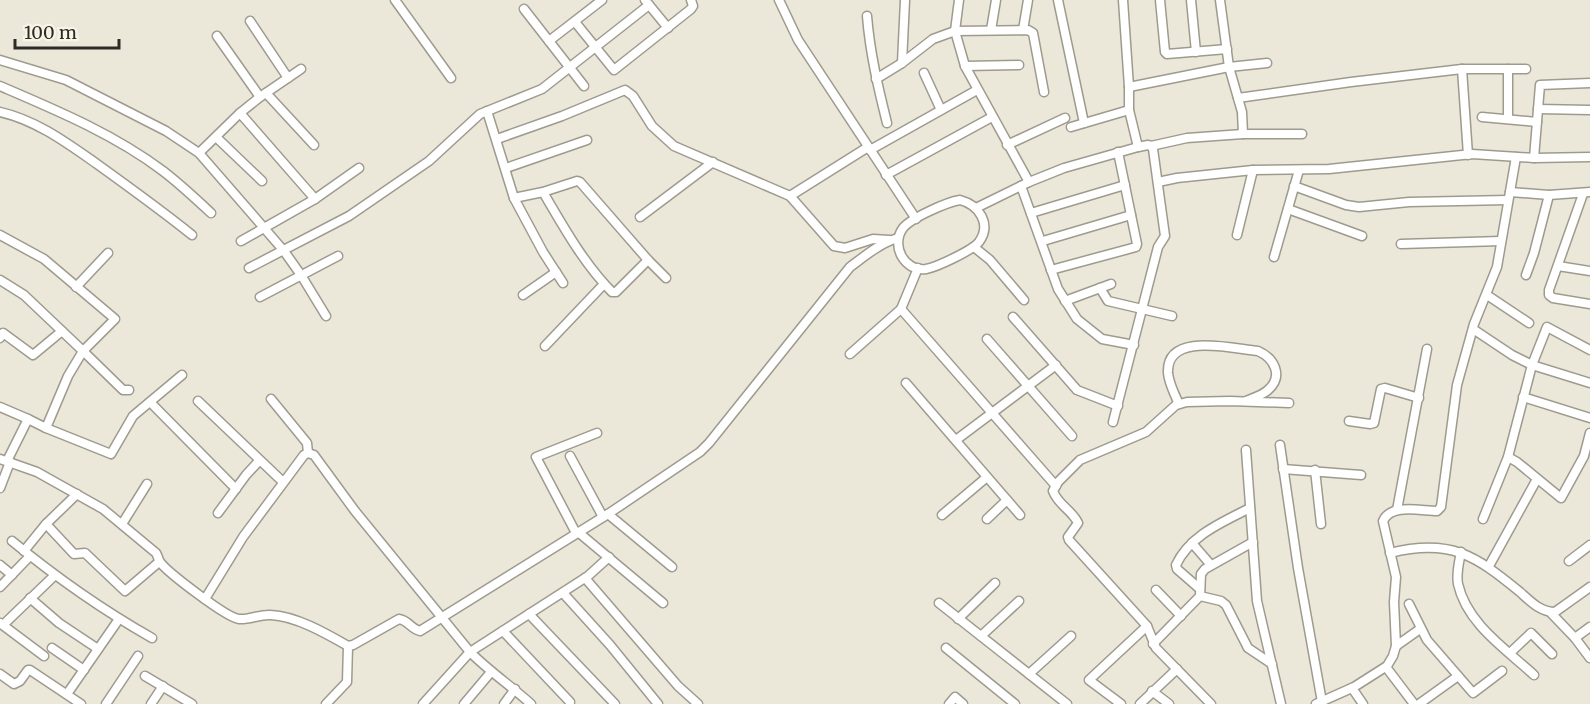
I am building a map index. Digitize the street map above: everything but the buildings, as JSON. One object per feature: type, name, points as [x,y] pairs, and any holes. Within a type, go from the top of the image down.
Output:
[{"type":"street","points":[[395,0],[451,78]]},
{"type":"street","points":[[549,41],[602,0]]},
{"type":"street","points":[[575,22],[614,70],[691,9],[693,6],[691,0]]},
{"type":"street","points":[[779,0],[798,40],[916,219]]},
{"type":"street","points":[[902,63],[905,0]]},
{"type":"street","points":[[959,0],[955,31],[965,66],[976,90],[1008,145],[1025,184],[1051,270],[1065,301],[1077,319],[1102,339],[1134,345]]},
{"type":"street","points":[[991,30],[996,0]]},
{"type":"street","points":[[1023,30],[1028,0]]},
{"type":"street","points":[[1058,0],[1084,123]]},
{"type":"street","points":[[1123,0],[1129,110],[1138,147]]},
{"type":"street","points":[[1160,0],[1167,54],[1227,49]]},
{"type":"street","points":[[1191,0],[1196,52]]},
{"type":"street","points":[[1220,0],[1229,67],[1242,112],[1243,134]]},
{"type":"street","points":[[249,268],[349,216],[385,192],[429,161],[480,114],[542,89],[596,47],[647,2],[668,28]]},
{"type":"street","points":[[524,9],[584,86]]},
{"type":"street","points":[[867,16],[876,79],[887,123]]},
{"type":"street","points":[[250,21],[288,78]]},
{"type":"street","points":[[876,79],[902,63],[933,39],[955,31],[1032,30],[1044,92]]},
{"type":"street","points":[[217,36],[263,95],[314,145]]},
{"type":"street","points":[[0,60],[66,80],[166,130],[199,153],[284,250],[326,316]]},
{"type":"street","points":[[1129,87],[1229,67],[1267,63]]},
{"type":"street","points":[[965,66],[1019,65]]},
{"type":"street","points":[[199,153],[240,113],[301,69]]},
{"type":"street","points":[[1238,98],[1462,69],[1526,69]]},
{"type":"street","points":[[1462,69],[1468,154]]},
{"type":"street","points":[[1508,69],[1508,118]]},
{"type":"street","points":[[924,73],[941,110]]},
{"type":"street","points":[[1534,158],[1540,84],[1590,83]]},
{"type":"street","points":[[0,86],[100,132],[161,169],[211,213]]},
{"type":"street","points":[[497,139],[625,90],[633,96],[652,126],[674,146],[790,196],[834,246],[845,249],[873,238],[894,239]]},
{"type":"street","points":[[790,196],[869,148],[976,90]]},
{"type":"street","points":[[1538,109],[1590,110]]},
{"type":"street","points":[[1071,128],[1129,110]]},
{"type":"street","points":[[486,111],[497,139],[514,198],[543,252],[563,283]]},
{"type":"street","points":[[0,112],[26,121],[71,146],[150,201],[192,236]]},
{"type":"street","points":[[240,113],[315,199]]},
{"type":"street","points":[[886,175],[992,117]]},
{"type":"street","points":[[1482,117],[1537,122]]},
{"type":"street","points":[[1008,145],[1065,118]]},
{"type":"street","points":[[976,207],[1064,168],[1138,147],[1148,145],[1151,147],[1187,138],[1243,134],[1302,134]]},
{"type":"street","points":[[216,137],[262,181]]},
{"type":"street","points":[[506,168],[587,140]]},
{"type":"street","points":[[1113,422],[1158,247],[1165,236],[1151,147]]},
{"type":"street","points":[[1051,270],[1136,246],[1118,152]]},
{"type":"street","points":[[1158,182],[1253,170],[1329,170],[1468,154],[1534,158],[1590,157]]},
{"type":"street","points":[[1280,445],[1319,703],[1352,688],[1391,662],[1396,646],[1394,602],[1396,577],[1383,521],[1391,512],[1397,510],[1437,511],[1441,507],[1457,385],[1473,329],[1497,267],[1516,157]]},
{"type":"street","points":[[640,217],[713,162]]},
{"type":"street","points":[[241,241],[315,199],[358,168]]},
{"type":"street","points":[[1237,235],[1253,170]]},
{"type":"street","points":[[1274,256],[1299,170]]},
{"type":"street","points":[[514,198],[580,182],[666,278]]},
{"type":"street","points":[[1032,213],[1125,185]]},
{"type":"street","points":[[1294,186],[1346,205],[1359,207],[1409,202],[1586,193],[1549,295],[1553,298],[1590,304]]},
{"type":"street","points":[[543,192],[565,229],[612,292],[616,292],[648,260]]},
{"type":"street","points":[[1526,275],[1549,195]]},
{"type":"street","points":[[6,461],[37,472],[103,509],[156,553],[159,562],[205,599],[238,619],[270,615],[283,617],[321,631],[348,646],[399,619],[405,620],[414,629],[420,631],[605,515],[700,452],[710,443],[850,267],[870,252],[894,239],[908,223],[951,202],[960,201],[969,202],[976,207],[984,223],[980,240],[974,247],[931,268],[918,268],[906,262],[900,255],[894,239]]},
{"type":"street","points":[[1287,209],[1362,236]]},
{"type":"street","points":[[1042,241],[1131,215]]},
{"type":"street","points":[[0,235],[44,259],[115,319],[83,351],[68,376],[46,428]]},
{"type":"street","points":[[1401,244],[1501,241]]},
{"type":"street","points":[[974,247],[990,260],[1024,300]]},
{"type":"street","points":[[76,287],[108,253]]},
{"type":"street","points":[[260,297],[338,256]]},
{"type":"street","points":[[1558,266],[1590,271]]},
{"type":"street","points":[[850,354],[901,309],[918,268]]},
{"type":"street","points":[[523,295],[556,272]]},
{"type":"street","points":[[0,280],[24,296],[123,390],[129,390]]},
{"type":"street","points":[[545,346],[604,284]]},
{"type":"street","points":[[1065,301],[1112,284]]},
{"type":"street","points":[[1100,288],[1108,301],[1172,316]]},
{"type":"street","points":[[1487,295],[1529,323]]},
{"type":"street","points":[[901,309],[1056,486]]},
{"type":"street","points":[[1013,317],[1077,390],[1118,406]]},
{"type":"street","points":[[1483,519],[1508,457],[1532,365],[1547,327],[1590,350]]},
{"type":"street","points":[[1473,329],[1512,355],[1532,365],[1590,383]]},
{"type":"street","points":[[0,338],[3,333],[33,355],[62,331]]},
{"type":"street","points":[[987,339],[1072,436]]},
{"type":"street","points":[[1179,404],[1170,380],[1169,362],[1173,354],[1183,348],[1198,345],[1258,351],[1273,362],[1276,380],[1268,391],[1246,401]]},
{"type":"street","points":[[1397,510],[1427,348]]},
{"type":"street","points":[[956,440],[1056,365]]},
{"type":"street","points":[[0,407],[111,454],[133,417],[182,375]]},
{"type":"street","points":[[906,383],[1020,514]]},
{"type":"street","points":[[1350,421],[1374,423],[1380,389],[1419,398]]},
{"type":"street","points":[[1523,397],[1590,418]]},
{"type":"street","points":[[271,399],[307,444],[308,453]]},
{"type":"street","points":[[198,401],[283,482]]},
{"type":"street","points":[[1211,704],[1153,644],[1147,626],[1069,540],[1068,537],[1078,523],[1075,517],[1055,498],[1053,491],[1080,460],[1146,432],[1163,415],[1179,404],[1246,401],[1289,404]]},
{"type":"street","points":[[150,402],[236,489]]},
{"type":"street","points":[[0,488],[6,461],[28,418]]},
{"type":"street","points":[[597,433],[536,457],[577,532],[663,603]]},
{"type":"street","points":[[1508,457],[1558,497],[1563,497],[1584,456],[1590,434]]},
{"type":"street","points":[[1246,450],[1257,601],[1281,704]]},
{"type":"street","points":[[205,599],[243,537],[283,482],[308,453]]},
{"type":"street","points":[[308,453],[314,455],[355,512],[470,652],[531,704]]},
{"type":"street","points":[[570,456],[605,515],[672,567]]},
{"type":"street","points":[[218,513],[259,461]]},
{"type":"street","points":[[1283,469],[1361,475]]},
{"type":"street","points":[[1315,470],[1321,524]]},
{"type":"street","points":[[942,515],[987,477]]},
{"type":"street","points":[[1489,566],[1537,479]]},
{"type":"street","points":[[122,525],[147,484]]},
{"type":"street","points":[[0,587],[12,575],[46,524],[76,494]]},
{"type":"street","points":[[987,519],[1007,500]]},
{"type":"street","points":[[1250,508],[1218,525],[1192,543],[1176,565],[1177,569],[1200,593],[1227,605],[1248,648],[1272,664]]},
{"type":"street","points":[[46,524],[74,554],[85,552],[125,591],[159,562]]},
{"type":"street","points":[[12,541],[54,576],[152,638]]},
{"type":"street","points":[[1153,644],[1200,593],[1201,574],[1211,565],[1253,542]]},
{"type":"street","points":[[1192,543],[1211,565]]},
{"type":"street","points":[[1569,561],[1590,545]]},
{"type":"street","points":[[1390,553],[1420,547],[1444,548],[1461,552],[1489,566],[1537,606],[1550,612],[1575,638],[1590,658]]},
{"type":"street","points":[[1461,552],[1458,583],[1479,625],[1534,675]]},
{"type":"street","points":[[423,704],[470,652],[585,578],[609,557]]},
{"type":"street","points":[[0,565],[12,575]]},
{"type":"street","points":[[44,656],[1,623],[54,576]]},
{"type":"street","points":[[585,578],[678,686],[698,704]]},
{"type":"street","points":[[958,619],[995,584]]},
{"type":"street","points":[[1550,612],[1555,612],[1590,587]]},
{"type":"street","points":[[1156,590],[1181,616]]},
{"type":"street","points":[[563,593],[610,645],[658,704]]},
{"type":"street","points":[[30,598],[59,623],[98,649]]},
{"type":"street","points":[[981,636],[1019,602]]},
{"type":"street","points":[[939,603],[1066,704]]},
{"type":"street","points":[[1409,604],[1427,640],[1473,693],[1502,671]]},
{"type":"street","points":[[530,614],[615,704]]},
{"type":"street","points":[[67,694],[119,619]]},
{"type":"street","points":[[1121,704],[1089,680],[1147,626]]},
{"type":"street","points":[[1575,638],[1590,627]]},
{"type":"street","points":[[1396,646],[1420,629]]},
{"type":"street","points":[[503,631],[570,702]]},
{"type":"street","points":[[1510,653],[1532,633],[1552,654]]},
{"type":"street","points":[[1029,674],[1071,636]]},
{"type":"street","points":[[326,704],[346,682],[348,646]]},
{"type":"street","points":[[52,648],[84,670]]},
{"type":"street","points":[[946,648],[1015,704]]},
{"type":"street","points":[[106,704],[138,656]]},
{"type":"street","points":[[1386,667],[1414,704]]},
{"type":"street","points":[[1140,704],[1177,669]]},
{"type":"street","points":[[0,674],[14,684],[30,670],[81,704]]},
{"type":"street","points":[[464,704],[491,672]]},
{"type":"street","points":[[145,676],[192,704]]},
{"type":"street","points":[[1419,704],[1458,676]]},
{"type":"street","points":[[151,704],[163,686]]},
{"type":"street","points":[[1352,688],[1364,704]]},
{"type":"street","points":[[504,704],[515,689]]},
{"type":"street","points":[[1152,691],[1169,704]]},
{"type":"street","points":[[996,704],[1004,695]]},
{"type":"street","points":[[948,704],[955,697],[963,704]]}]
